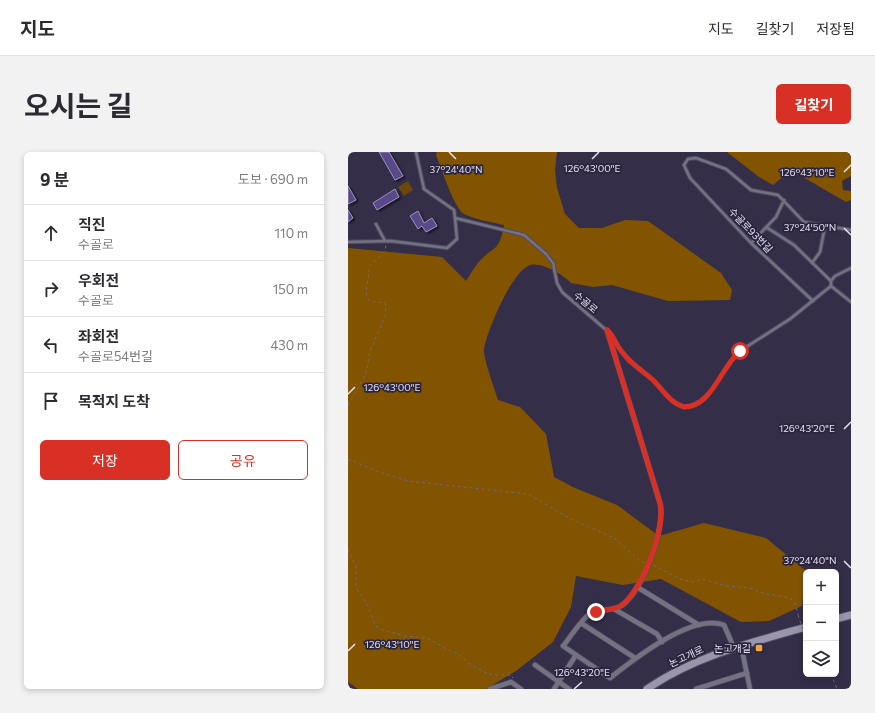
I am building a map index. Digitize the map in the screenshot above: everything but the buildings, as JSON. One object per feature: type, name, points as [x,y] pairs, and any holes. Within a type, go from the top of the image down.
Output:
[{"type":"main road","points":[[839,618],[851,615]]},
{"type":"main road","name":"논고개로","points":[[647,689],[688,664],[738,646],[803,628]]},
{"type":"street","points":[[607,330],[662,510],[650,563],[637,587],[621,605],[614,609],[591,613],[563,646],[610,678],[635,658],[662,642],[699,625],[717,622],[724,625],[738,646],[750,689]]},
{"type":"street","points":[[637,587],[699,625]]},
{"type":"street","points":[[614,609],[657,634],[662,642]]},
{"type":"street","points":[[581,623],[635,658]]},
{"type":"street","points":[[554,689],[576,655]]},
{"type":"street","points":[[535,665],[569,689]]},
{"type":"street","points":[[696,689],[708,687],[747,674]]},
{"type":"street","points":[[490,689],[511,682],[520,689]]},
{"type":"lane","points":[[348,242],[386,241],[447,248],[457,239],[454,210],[424,189],[416,152]]},
{"type":"lane","name":"수골로93번길","points":[[784,200],[778,195],[752,190],[726,169],[696,158],[688,159],[684,165],[690,178],[751,243],[813,301]]},
{"type":"lane","points":[[751,243],[776,217],[784,200],[804,222],[851,230]]},
{"type":"lane","name":"수골로","points":[[456,218],[524,235],[546,254],[553,263],[557,283],[562,292],[612,335],[621,351],[629,361],[653,380],[673,402],[684,407],[690,407],[704,398],[735,355],[790,319],[831,286]]},
{"type":"lane","points":[[376,224],[386,241]]},
{"type":"lane","points":[[812,263],[820,252],[825,226]]},
{"type":"lane","points":[[766,227],[794,245],[830,281],[831,286],[851,302]]},
{"type":"lane","points":[[830,281],[835,276],[851,268]]},
{"type":"path","points":[[348,405],[366,374],[370,351],[386,314],[385,303],[370,301],[366,294],[370,274],[369,267],[385,251],[386,241]]},
{"type":"path","points":[[348,459],[376,471],[408,481],[528,494],[570,518],[614,538],[639,560],[650,563],[680,579],[691,582],[703,579],[726,586],[750,588],[765,594],[787,598],[796,604],[803,630]]},
{"type":"path","points":[[348,549],[356,567],[356,588],[368,606],[375,625],[379,629],[405,636],[428,638],[450,651],[459,654],[468,663],[486,673],[493,675],[511,675],[513,677],[511,682]]},
{"type":"path","points":[[832,677],[837,689]]},
{"type":"shaded area","points":[[437,152],[557,152],[555,170],[557,188],[565,214],[579,228],[602,228],[625,220],[648,221],[721,273],[732,290],[730,300],[668,301],[612,285],[593,287],[571,283],[551,269],[538,265],[528,266],[521,271],[507,291],[486,341],[484,349],[485,359],[498,400],[520,407],[546,434],[554,477],[575,488],[617,505],[659,536],[704,523],[766,538],[804,569],[802,606],[769,621],[741,622],[661,579],[623,585],[576,576],[571,607],[553,642],[516,671],[486,689],[358,689],[348,682],[348,248],[442,257],[466,281],[483,257],[498,245],[504,225],[473,218],[464,214],[460,210],[448,187],[436,155]]},
{"type":"shaded area","points":[[727,152],[851,152],[851,176],[842,181],[843,190],[851,191],[851,200],[846,202],[796,173],[785,175],[773,185],[759,177]]},
{"type":"shaded area","points":[[408,181],[413,190],[404,196],[398,187]]},
{"type":"place","name":"논고개길","points":[[759,648]]},
{"type":"route","points":[[596,612],[614,609],[621,605],[629,598],[639,585],[650,563],[662,516],[660,503],[607,330],[629,361],[653,380],[673,402],[684,407],[695,405],[704,398],[735,355],[740,351]]}]
